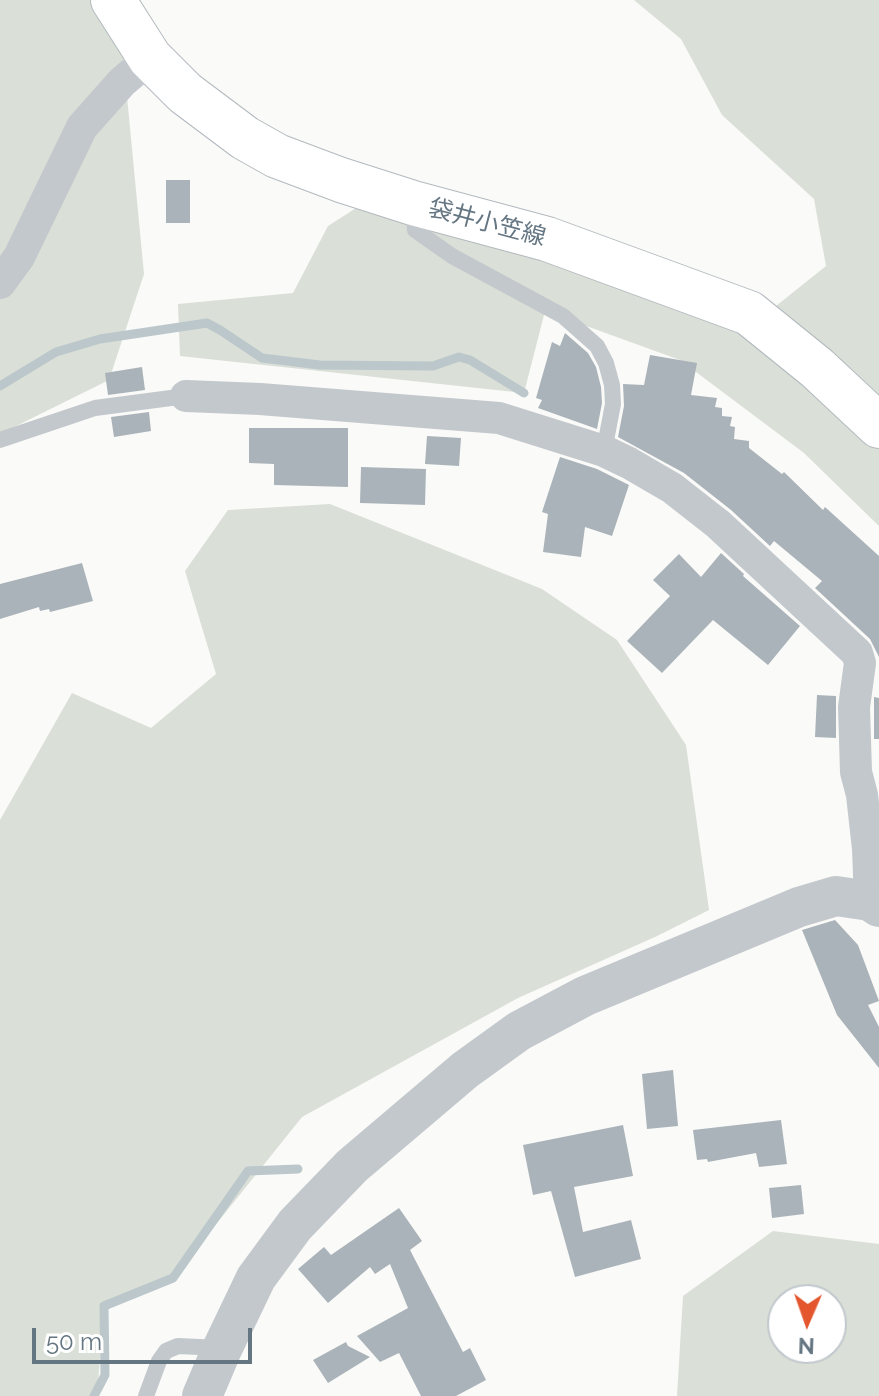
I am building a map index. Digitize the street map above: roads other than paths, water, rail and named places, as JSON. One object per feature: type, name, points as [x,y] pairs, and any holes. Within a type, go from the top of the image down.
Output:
[{"type":"main road","name":"袋井小笠線","points":[[113,0],[150,58],[185,93],[245,138],[277,156],[413,203],[547,239],[749,313],[817,368],[879,426]]},
{"type":"street","points":[[0,283],[19,257],[82,127],[122,82],[150,58]]},
{"type":"street","points":[[186,396],[499,418],[604,451],[651,475],[684,497],[718,524],[857,653],[860,663],[854,707],[856,772],[870,795],[868,849],[875,904],[836,896],[799,907],[585,996],[519,1031],[465,1070],[352,1166],[295,1225],[256,1278],[202,1396]]},
{"type":"lane","points":[[413,203],[415,230],[452,256],[563,316],[597,346],[612,385],[613,404],[604,451]]},
{"type":"lane","points":[[0,440],[95,408],[186,396]]},
{"type":"lane","points":[[146,1396],[166,1351],[178,1346],[222,1349]]},
{"type":"waterway","points":[[0,386],[56,352],[100,339],[207,323],[262,358],[320,365],[433,366],[459,357],[470,360],[524,393]]},
{"type":"waterway","points":[[94,1396],[105,1375],[104,1306],[173,1278],[248,1171],[298,1169]]}]
